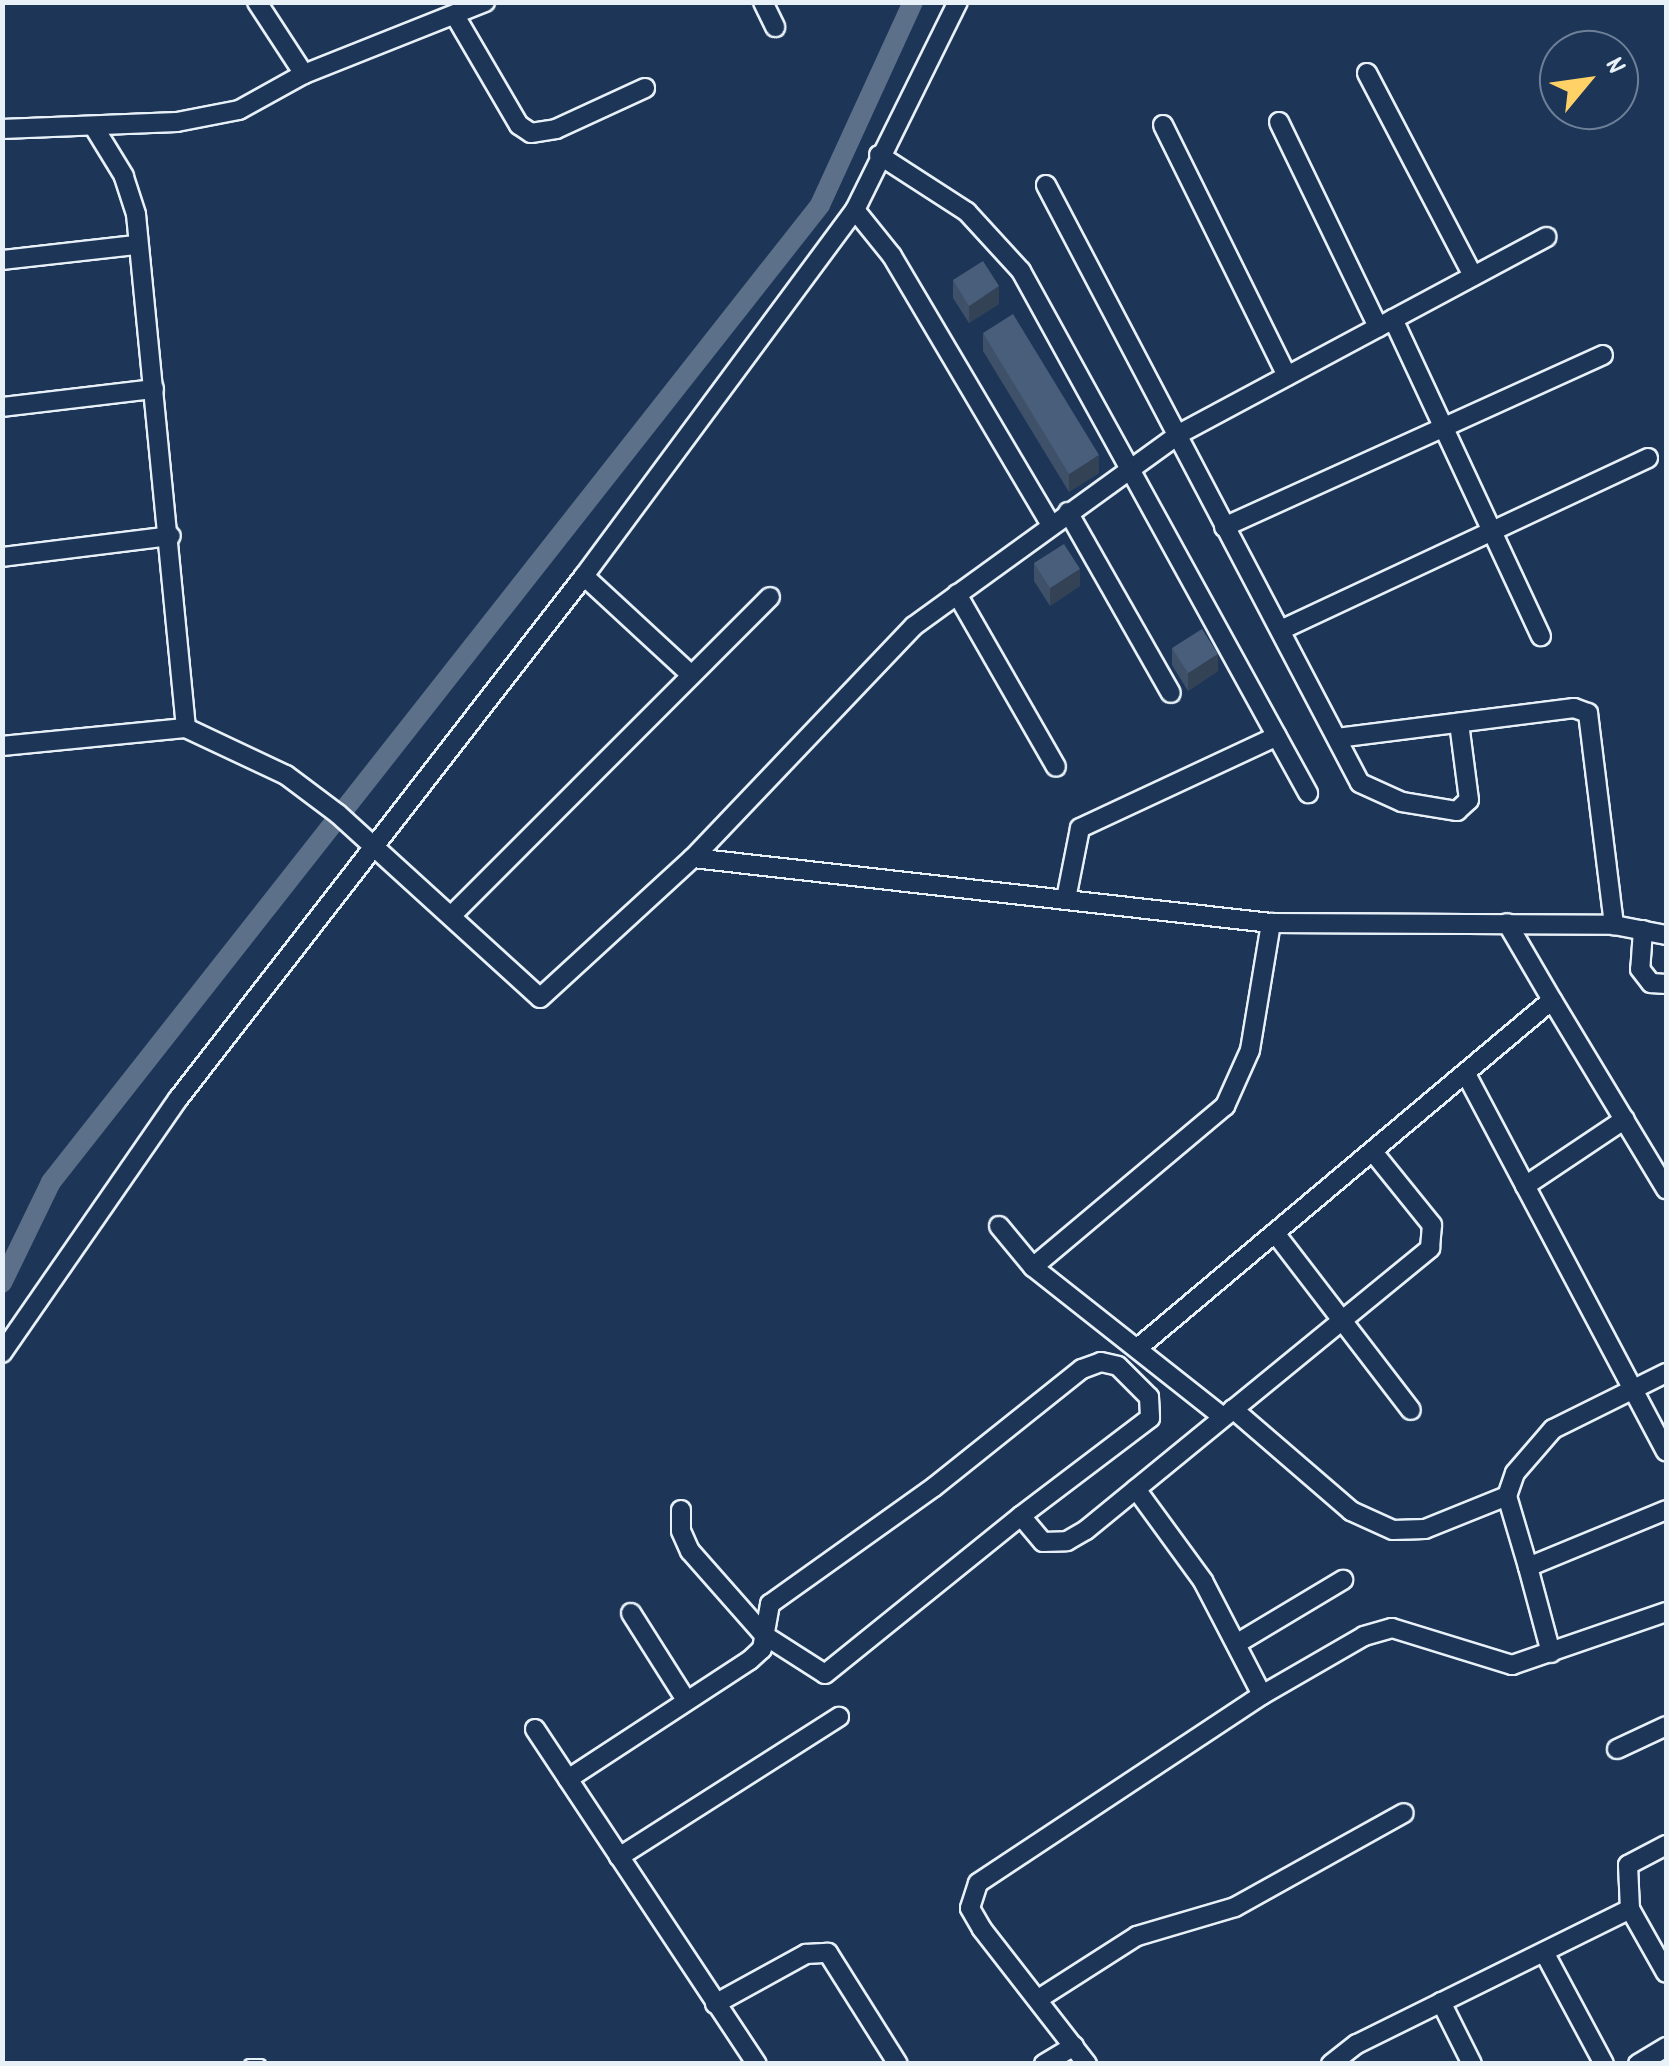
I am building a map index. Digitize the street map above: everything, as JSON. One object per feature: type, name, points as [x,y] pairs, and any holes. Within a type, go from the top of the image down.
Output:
[{"type":"street","points":[[257,2],[304,74]]},
{"type":"street","points":[[763,2],[776,27]]},
{"type":"street","points":[[2,1353],[178,1100],[372,842],[584,576],[856,210],[958,2]]},
{"type":"street","points":[[2,129],[94,128],[239,110],[304,74],[470,8],[520,126],[531,133],[556,129],[645,88]]},
{"type":"street","points":[[1367,73],[1473,276]]},
{"type":"street","points":[[1279,122],[1444,430],[1541,636]]},
{"type":"street","points":[[1164,125],[1287,376]]},
{"type":"street","points":[[94,128],[132,193],[171,536],[186,728]]},
{"type":"street","points":[[880,155],[993,236],[1022,271],[1308,792]]},
{"type":"street","points":[[1046,185],[1179,434],[1224,527],[1283,629],[1360,783],[1402,802],[1458,811],[1469,800],[1458,722]]},
{"type":"street","points":[[856,210],[892,256],[1051,524]]},
{"type":"street","points":[[2,746],[186,728],[286,775],[338,814],[540,998],[693,858],[914,626],[1131,465],[1179,434],[1547,237]]},
{"type":"street","points":[[2,260],[135,245]]},
{"type":"street","points":[[1224,527],[1603,355]]},
{"type":"street","points":[[2,407],[154,389]]},
{"type":"street","points":[[1283,629],[1648,458]]},
{"type":"street","points":[[1068,512],[1172,693]]},
{"type":"street","points":[[2,557],[171,536]]},
{"type":"street","points":[[584,576],[688,673]]},
{"type":"street","points":[[958,594],[1056,767]]},
{"type":"street","points":[[451,916],[688,673],[770,597]]},
{"type":"street","points":[[1337,738],[1574,708],[1588,713],[1614,925]]},
{"type":"street","points":[[1066,899],[1080,828],[1277,736]]},
{"type":"street","points":[[693,858],[1271,922],[1614,925],[1666,935]]},
{"type":"street","points":[[1033,1267],[1224,1106],[1250,1050],[1271,922]]},
{"type":"street","points":[[1507,923],[1666,1189]]},
{"type":"street","points":[[1643,930],[1640,969],[1652,983],[1666,984]]},
{"type":"street","points":[[1139,1347],[1552,1000]]},
{"type":"street","points":[[1466,1074],[1666,1451]]},
{"type":"street","points":[[1525,1186],[1625,1119]]},
{"type":"street","points":[[1021,1516],[1043,1542],[1056,1544],[1086,1530],[1342,1320],[1435,1238],[1432,1225],[1373,1152]]},
{"type":"street","points":[[999,1226],[1033,1267],[1351,1511],[1393,1530],[1425,1529],[1507,1496]]},
{"type":"street","points":[[1276,1234],[1411,1410]]},
{"type":"street","points":[[568,1779],[750,1660],[764,1634],[770,1604],[934,1487],[1082,1368],[1101,1362],[1118,1366],[1149,1396],[1150,1418],[824,1674],[764,1634],[690,1550],[681,1532],[682,1510]]},
{"type":"street","points":[[1551,1653],[1507,1496],[1515,1473],[1553,1429],[1666,1373]]},
{"type":"street","points":[[1136,1488],[1203,1581],[1262,1695]]},
{"type":"street","points":[[1528,1567],[1666,1510]]},
{"type":"street","points":[[1236,1644],[1343,1580]]},
{"type":"street","points":[[1087,2064],[1040,1998],[982,1929],[970,1908],[973,1887],[1262,1695],[1364,1636],[1392,1628],[1512,1665],[1666,1612]]},
{"type":"street","points":[[631,1614],[686,1700]]},
{"type":"street","points":[[619,1857],[839,1717]]},
{"type":"street","points":[[1617,1749],[1666,1726]]},
{"type":"street","points":[[535,1730],[757,2064]]},
{"type":"street","points":[[1040,1998],[1136,1936],[1235,1906],[1404,1814]]},
{"type":"street","points":[[1666,1845],[1628,1865],[1630,1909],[1666,1970]]},
{"type":"street","points":[[1331,2064],[1442,2002],[1630,1909]]},
{"type":"street","points":[[715,2004],[806,1954],[828,1952],[898,2064]]},
{"type":"street","points":[[1544,1952],[1604,2064]]},
{"type":"street","points":[[1442,2002],[1472,2064]]},
{"type":"street","points":[[1044,2064],[1074,2046]]},
{"type":"street","points":[[1638,2064],[1666,2047]]},
{"type":"lane","points":[[249,2064],[260,2064]]},
{"type":"building","points":[[983,261],[999,286],[969,306],[953,280]]},
{"type":"building","points":[[1013,314],[1099,455],[1069,474],[983,333]]},
{"type":"building","points":[[1064,544],[1080,569],[1050,588],[1034,563]]},
{"type":"building","points":[[1202,629],[1218,654],[1188,673],[1172,648]]},
{"type":"waterway","points":[[2,1283],[51,1182],[820,205],[913,2]]}]
